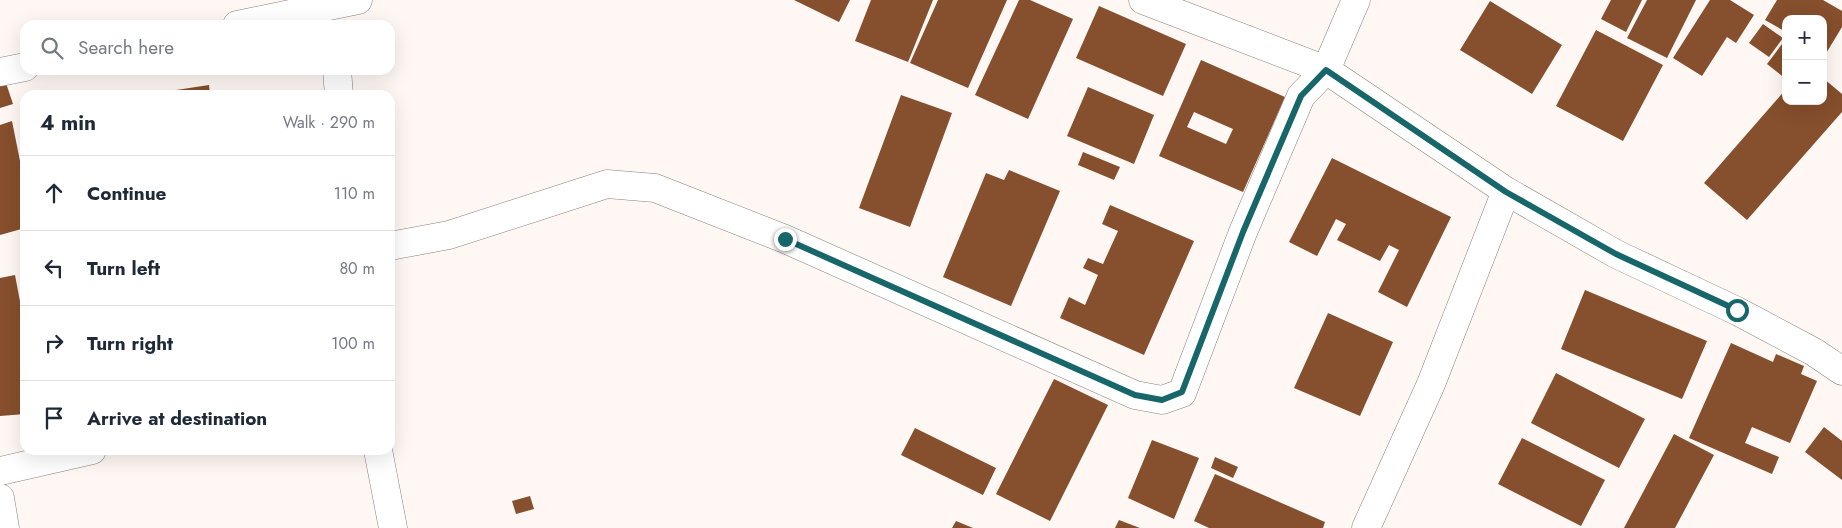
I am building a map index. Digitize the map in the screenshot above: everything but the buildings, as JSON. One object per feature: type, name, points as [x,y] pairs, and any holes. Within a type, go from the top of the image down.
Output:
[{"type":"street","points":[[1143,0],[1326,70],[1506,192],[1616,254],[1737,310],[1814,352],[1842,371]]},
{"type":"street","points":[[395,245],[449,235],[607,184],[655,188],[785,239],[1135,395],[1162,400],[1182,392],[1243,232],[1301,96],[1326,70],[1356,0]]},
{"type":"street","points":[[267,20],[339,8]]},
{"type":"street","points":[[0,72],[20,68]]},
{"type":"street","points":[[337,75],[339,90]]},
{"type":"street","points":[[1366,528],[1430,384],[1506,192]]},
{"type":"street","points":[[0,471],[70,455]]},
{"type":"street","points":[[379,455],[393,528]]},
{"type":"street","points":[[0,498],[5,528]]},
{"type":"route","points":[[785,239],[1009,337],[1135,395],[1162,400],[1182,392],[1243,232],[1301,96],[1312,82],[1326,70],[1506,192],[1616,254],[1737,310]]}]
